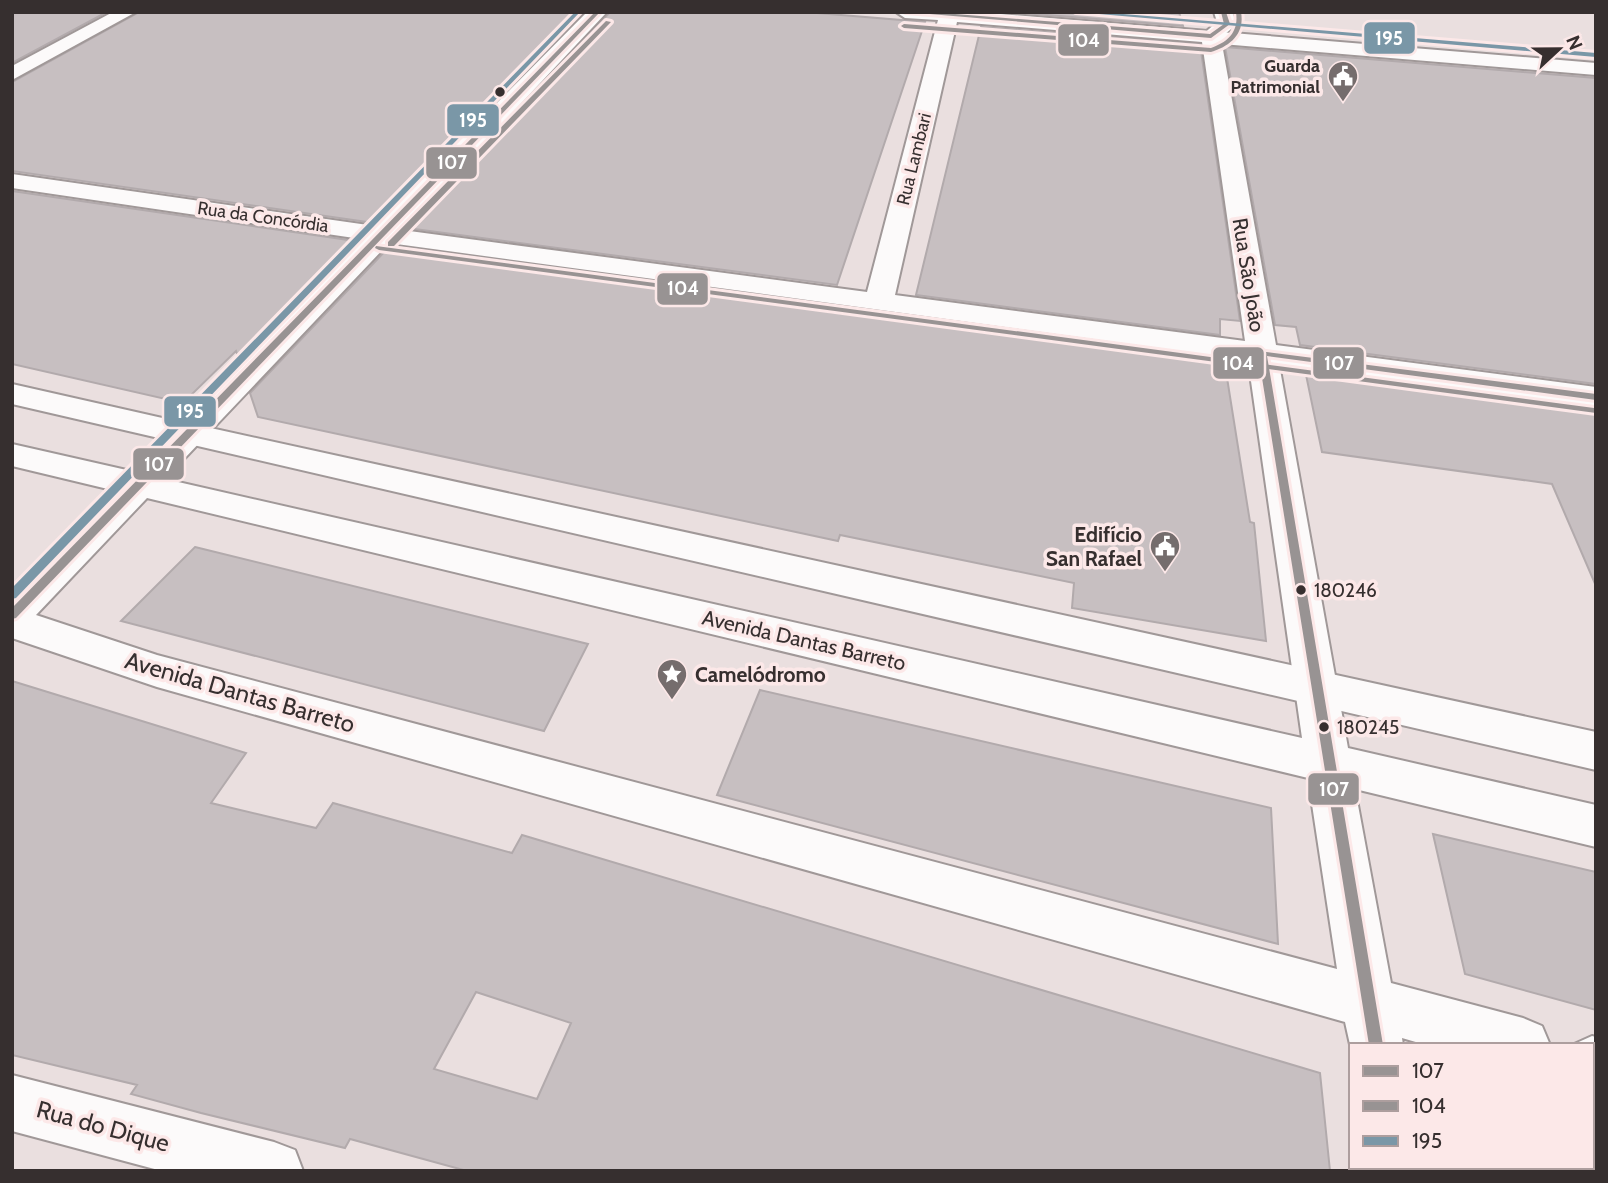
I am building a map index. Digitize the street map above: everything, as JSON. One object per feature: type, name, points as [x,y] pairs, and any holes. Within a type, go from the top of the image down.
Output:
[{"type":"street","points":[[12,74],[127,12]]},
{"type":"street","points":[[12,615],[598,12]]},
{"type":"street","points":[[905,12],[1596,68]]},
{"type":"street","points":[[1211,36],[1227,24],[1223,12]]},
{"type":"street","name":"Rua Lambari","points":[[879,301],[949,16]]},
{"type":"street","name":"Rua São João","points":[[1211,36],[1315,686],[1373,1024]]},
{"type":"street","name":"Rua da Concórdia","points":[[12,181],[381,234],[1596,397]]},
{"type":"street","points":[[12,394],[1596,751]]},
{"type":"street","name":"Avenida Dantas Barreto","points":[[12,454],[1596,826]]},
{"type":"street","name":"Avenida Dantas Barreto","points":[[12,622],[157,671],[1373,1024],[1509,1043]]},
{"type":"street","name":"Rua do Dique","points":[[12,1103],[274,1171]]},
{"type":"building","points":[[12,12],[107,12],[12,63]]},
{"type":"building","points":[[139,12],[583,12],[374,223],[12,171],[12,82]]},
{"type":"building","points":[[610,12],[805,12],[925,22],[837,285],[407,228]]},
{"type":"building","points":[[1011,12],[1179,12],[1183,26]]},
{"type":"building","points":[[981,27],[1200,44],[1240,321],[1220,319],[1220,335],[916,295]]},
{"type":"building","points":[[1225,47],[1596,78],[1596,384],[1300,345],[1296,327],[1275,325]]},
{"type":"building","points":[[12,191],[355,241],[239,359],[236,351],[183,403],[12,364]]},
{"type":"building","points":[[390,246],[830,306],[828,312],[910,321],[911,317],[1224,359],[1250,522],[1254,523],[1266,641],[1072,608],[1074,583],[840,535],[838,541],[258,417],[250,393]]},
{"type":"building","points":[[1305,370],[1596,410],[1596,586],[1552,484],[1322,452]]},
{"type":"building","points":[[195,547],[588,644],[544,731],[121,621]]},
{"type":"building","points":[[12,681],[246,753],[211,803],[316,828],[333,803],[512,853],[522,835],[1320,1073],[1330,1171],[467,1171],[350,1139],[345,1148],[201,1113],[131,1094],[137,1085],[12,1055]],"holes":[[[476,992],[571,1023],[537,1099],[434,1069]]]},
{"type":"building","name":"Camelódromo","points":[[760,690],[1271,808],[1278,944],[717,795]]},
{"type":"building","points":[[1433,834],[1596,872],[1596,1010],[1465,974]]},
{"type":"transit line","name":"195","points":[[12,595],[578,12]]},
{"type":"transit line","name":"107","points":[[12,615],[598,12]]},
{"type":"transit line","name":"107","points":[[908,12],[1211,36],[1227,24],[1223,12]]},
{"type":"transit line","name":"195","points":[[1078,12],[1596,55]]},
{"type":"transit line","name":"104","points":[[904,26],[1211,50],[1224,45],[1234,36],[1239,25],[1238,12]]},
{"type":"transit line","name":"104","points":[[391,244],[608,22]]},
{"type":"transit line","name":"104","points":[[379,248],[1594,411]]},
{"type":"transit line","name":"107","points":[[1376,1043],[1262,353],[1596,397]]},
{"type":"place","name":"Guarda Patrimonial","points":[[1343,103]]},
{"type":"place","name":"Edifício San Rafael","points":[[1165,573]]},
{"type":"place","name":"180246","points":[[1301,590]]},
{"type":"place","name":"Camelódromo","points":[[672,701]]},
{"type":"place","name":"180245","points":[[1324,727]]}]
